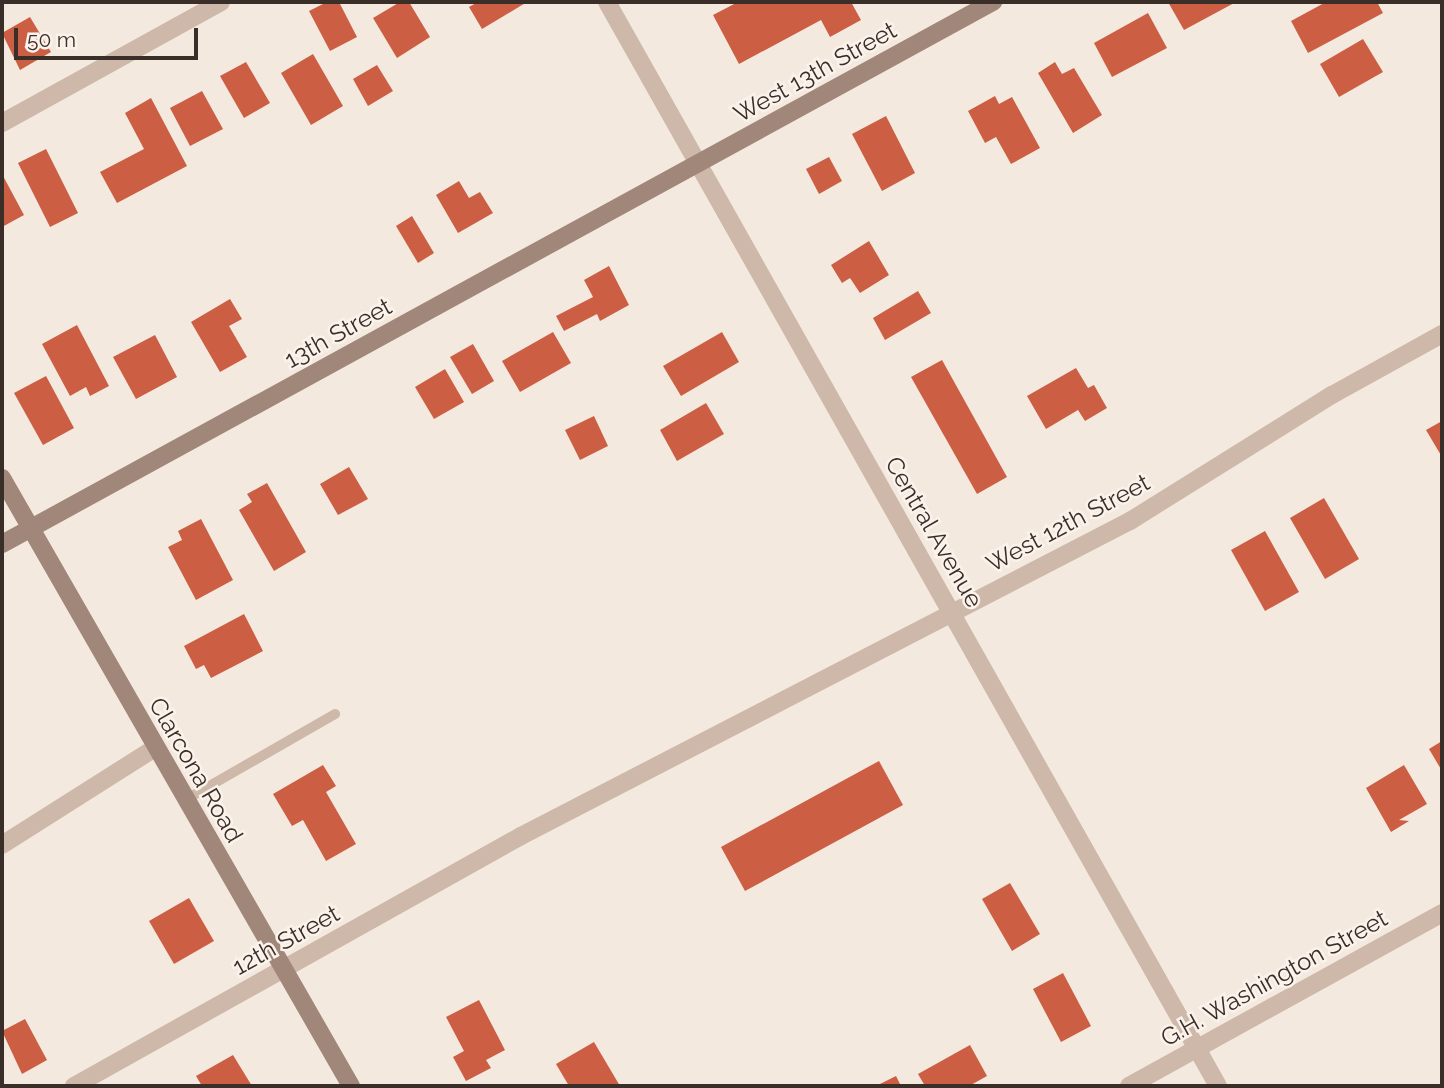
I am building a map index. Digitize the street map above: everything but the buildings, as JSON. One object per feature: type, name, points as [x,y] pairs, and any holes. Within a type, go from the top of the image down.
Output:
[{"type":"street","points":[[2,123],[220,2]]},
{"type":"street","name":"Central Avenue","points":[[607,2],[1218,1086]]},
{"type":"street","name":"West 13th Street","points":[[698,165],[993,2]]},
{"type":"street","name":"13th Street","points":[[2,544],[698,165]]},
{"type":"street","name":"West 12th Street","points":[[521,836],[1130,521],[1332,395],[1442,334]]},
{"type":"street","name":"Clarcona Road","points":[[2,478],[351,1086]]},
{"type":"street","points":[[2,845],[155,748]]},
{"type":"street","name":"12th Street","points":[[74,1086],[521,836]]},
{"type":"street","name":"G.H. Washington Street","points":[[1129,1086],[1442,913]]},
{"type":"lane","points":[[185,800],[335,714]]}]
